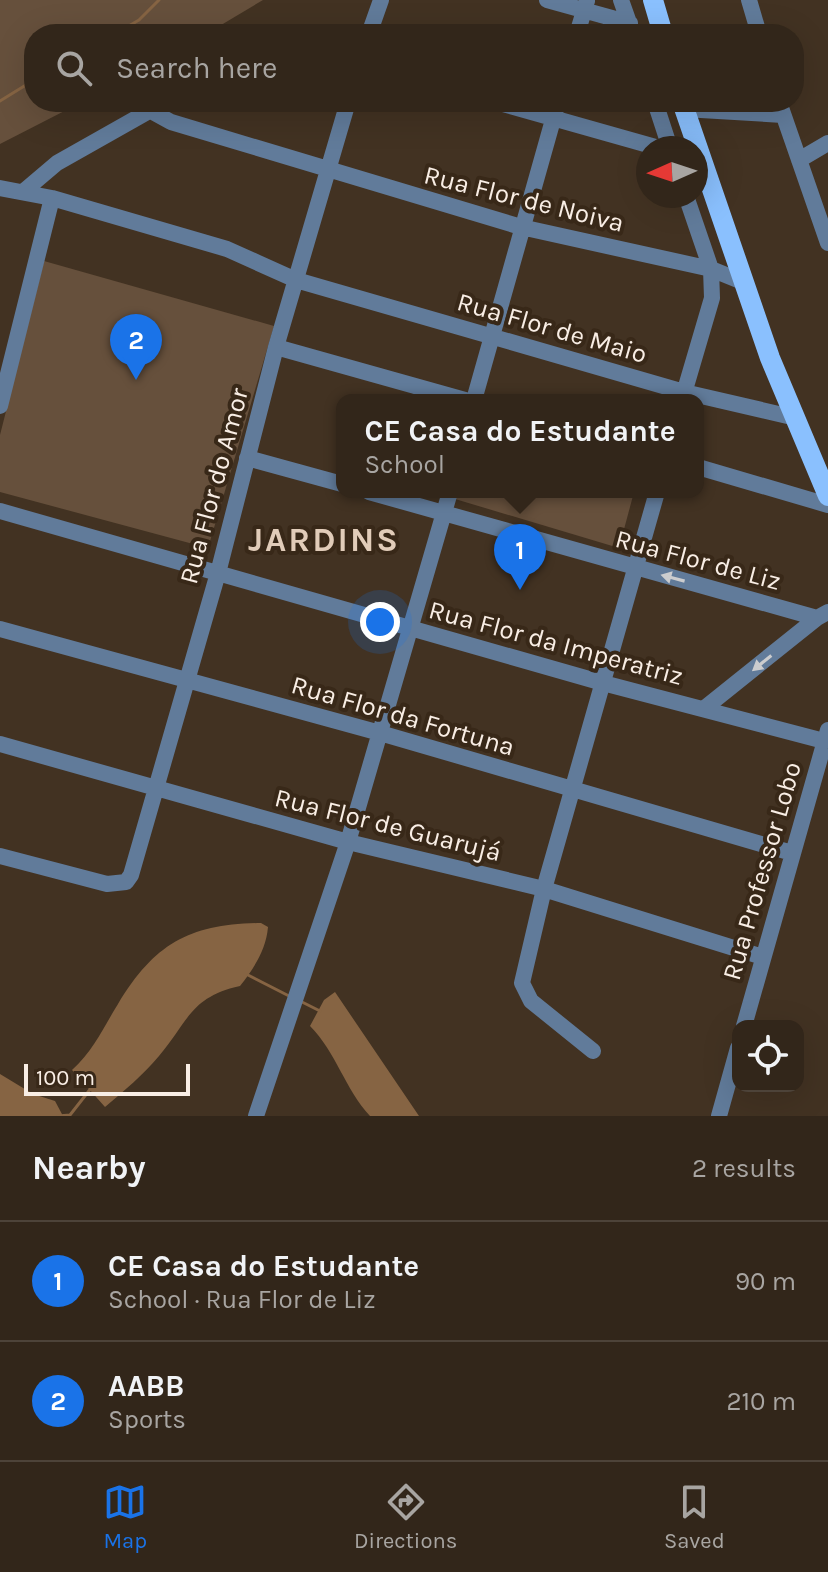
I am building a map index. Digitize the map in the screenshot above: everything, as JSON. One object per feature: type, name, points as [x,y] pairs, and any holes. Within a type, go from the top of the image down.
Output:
[{"type":"main road","points":[[653,0],[660,24]]},
{"type":"main road","points":[[685,112],[743,282],[828,496]]},
{"type":"street","points":[[373,24],[381,0]]},
{"type":"street","points":[[547,0],[586,5],[623,24]]},
{"type":"street","points":[[621,0],[630,24]]},
{"type":"street","points":[[749,0],[756,24]]},
{"type":"street","points":[[24,191],[57,163],[147,112]]},
{"type":"street","name":"Rua Flor de Noiva","points":[[163,112],[171,122],[521,227],[711,269],[743,282]]},
{"type":"street","name":"Rua Flor do Amor","points":[[0,856],[107,884],[126,882],[134,869],[218,573],[276,347],[345,112]]},
{"type":"street","points":[[476,394],[555,112]]},
{"type":"street","points":[[561,112],[636,140]]},
{"type":"street","points":[[658,112],[666,136]]},
{"type":"street","points":[[782,112],[828,243]]},
{"type":"street","points":[[799,160],[828,143]]},
{"type":"street","name":"Rua Flor de Maio","points":[[0,188],[52,198],[227,249],[296,280],[492,335],[677,394]]},
{"type":"street","points":[[0,406],[52,198]]},
{"type":"street","points":[[684,394],[712,298],[711,269],[690,208]]},
{"type":"street","points":[[711,269],[730,237]]},
{"type":"street","points":[[276,347],[444,394]]},
{"type":"street","name":"Rua Flor de Maio","points":[[704,400],[796,418]]},
{"type":"street","points":[[247,458],[336,482]]},
{"type":"street","points":[[704,469],[828,505]]},
{"type":"street","name":"Rua Flor de Liz","points":[[390,498],[635,568],[822,615]]},
{"type":"street","points":[[256,1116],[348,842],[448,498]]},
{"type":"street","points":[[593,1051],[531,1001],[523,989],[524,971],[544,889],[655,498]]},
{"type":"street","name":"Rua Flor da Imperatriz","points":[[0,511],[603,683],[826,736]]},
{"type":"street","points":[[706,707],[822,615]]},
{"type":"street","name":"Rua Flor da Fortuna","points":[[0,629],[380,733],[792,853]]},
{"type":"street","name":"Rua Professor Lobo","points":[[746,1020],[826,736]]},
{"type":"street","name":"Rua Flor de Guarujá","points":[[0,744],[348,842],[544,889],[763,957]]},
{"type":"street","points":[[719,1116],[732,1069]]},
{"type":"shaded area","points":[[0,0],[263,0],[223,24],[24,24],[24,112],[62,112],[0,144]]},
{"type":"shaded area","points":[[44,261],[274,326],[208,548],[0,492],[0,435]]},
{"type":"shaded area","points":[[455,498],[632,498],[619,548]]},
{"type":"shaded area","points":[[261,923],[268,927],[265,943],[240,986],[223,991],[200,1004],[153,1063],[105,1107],[72,1070],[92,1047],[146,966],[177,941],[194,933],[236,924]]},
{"type":"shaded area","points":[[335,992],[419,1116],[370,1116],[361,1105],[327,1047],[310,1026],[324,1000]]},
{"type":"shaded area","points":[[0,1074],[33,1094],[55,1101],[63,1116],[0,1116]]},
{"type":"waterway","points":[[132,24],[159,0]]},
{"type":"waterway","points":[[0,101],[24,86]]},
{"type":"waterway","points":[[248,975],[291,997]]},
{"type":"waterway","points":[[302,1002],[320,1011]]},
{"type":"waterway","points":[[58,1116],[70,1115],[92,1087]]},
{"type":"place","name":"AABB","points":[[136,380]]},
{"type":"place","name":"CE Casa do Estudante","points":[[520,590]]},
{"type":"district","name":"JARDINS","points":[[324,540]]}]
